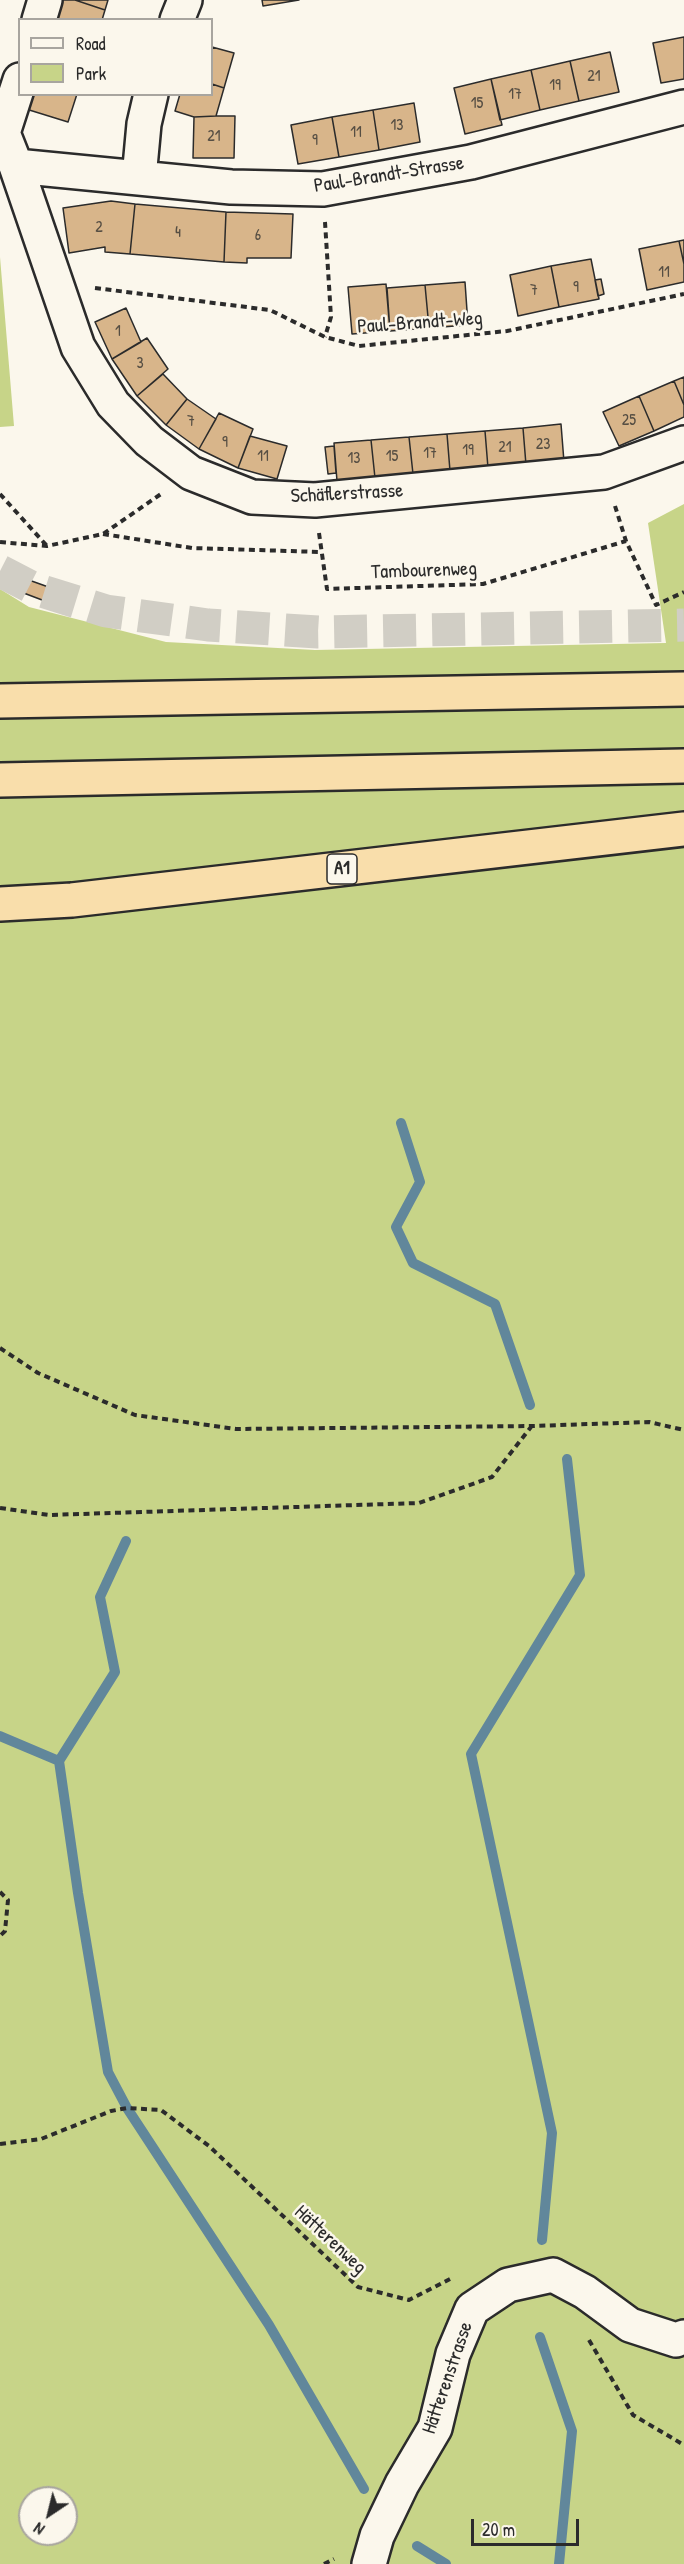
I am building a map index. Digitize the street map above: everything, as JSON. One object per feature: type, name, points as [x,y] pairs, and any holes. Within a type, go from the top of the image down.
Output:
[{"type":"highway","points":[[0,700],[684,689]]},
{"type":"highway","points":[[0,780],[684,766]]},
{"type":"highway","name":"A1","points":[[0,904],[141,892],[684,829]]},
{"type":"street","points":[[40,18],[45,0]]},
{"type":"street","points":[[178,18],[185,0]]},
{"type":"street","name":"Schäflerstrasse","points":[[18,86],[3,133],[78,347],[113,404],[149,441],[191,473],[252,497],[315,500],[604,472],[684,443]]},
{"type":"street","points":[[139,178],[144,124],[151,96]]},
{"type":"street","name":"Paul-Brandt-Strasse","points":[[16,166],[231,187],[323,189],[471,162],[684,107]]},
{"type":"street","name":"Hätterenstrasse","points":[[369,2564],[377,2536],[402,2484],[435,2428],[453,2354],[472,2309],[508,2285],[553,2276],[585,2292],[630,2325],[676,2340],[684,2337]]},
{"type":"path","points":[[323,189],[331,317],[325,337]]},
{"type":"path","name":"Paul-Brandt-Weg","points":[[55,284],[270,310],[325,337],[359,346],[507,331],[684,294]]},
{"type":"path","points":[[604,472],[626,541],[656,604],[684,592]]},
{"type":"path","points":[[103,534],[191,473]]},
{"type":"path","points":[[0,494],[47,546]]},
{"type":"path","name":"Tambourenweg","points":[[315,500],[327,589],[483,584],[626,541]]},
{"type":"path","points":[[0,542],[47,546],[103,534],[192,548],[321,552]]},
{"type":"path","points":[[0,1348],[38,1373],[135,1415],[236,1429],[532,1426],[649,1422],[684,1430]]},
{"type":"path","points":[[0,1508],[49,1515],[419,1503],[492,1477],[532,1426]]},
{"type":"path","points":[[0,1892],[8,1900],[5,1931],[0,1936]]},
{"type":"path","name":"Hätterenweg","points":[[0,2144],[40,2139],[111,2111],[127,2108],[161,2110],[208,2146],[358,2287],[409,2300],[450,2279]]},
{"type":"path","points":[[586,2334],[633,2415],[684,2445]]},
{"type":"green space","points":[[0,257],[14,426],[0,427]]},
{"type":"green space","points":[[684,504],[684,2564],[0,2564],[0,589],[29,607],[166,642],[315,650],[666,643],[648,523]]},
{"type":"building","points":[[62,0],[75,0],[105,10],[103,18],[57,18]]},
{"type":"building","points":[[75,0],[108,0],[105,10]]},
{"type":"building","points":[[262,0],[299,0],[263,6]]},
{"type":"building","points":[[684,37],[684,79],[661,83],[653,43]]},
{"type":"building","points":[[213,47],[234,53],[224,88],[213,84]]},
{"type":"building","points":[[610,52],[619,92],[579,101],[570,61]]},
{"type":"building","points":[[570,61],[579,101],[540,110],[531,70]]},
{"type":"building","points":[[531,70],[540,110],[500,120],[491,79]]},
{"type":"building","points":[[491,79],[502,125],[465,134],[454,88]]},
{"type":"building","points":[[213,84],[224,88],[216,116],[194,117],[175,111],[179,96],[213,96]]},
{"type":"building","points":[[30,96],[76,96],[68,122],[26,109]]},
{"type":"building","points":[[414,103],[420,142],[379,150],[373,110]]},
{"type":"building","points":[[373,110],[379,150],[339,157],[332,117]]},
{"type":"building","points":[[235,116],[234,158],[193,158],[194,117]]},
{"type":"building","points":[[332,117],[339,157],[298,164],[291,125]]},
{"type":"building","points":[[111,201],[135,204],[130,254],[105,252],[105,247],[69,253],[63,208]]},
{"type":"building","points":[[135,204],[226,212],[224,262],[130,254]]},
{"type":"building","points":[[226,212],[293,214],[291,258],[247,258],[247,263],[224,262]]},
{"type":"building","points":[[684,240],[684,264],[679,241]]},
{"type":"building","points":[[679,241],[684,264],[684,282],[647,290],[639,249]]},
{"type":"building","points":[[591,259],[599,299],[559,307],[551,266]]},
{"type":"building","points":[[551,266],[559,307],[518,316],[510,275]]},
{"type":"building","points":[[601,279],[604,294],[598,296],[595,280]]},
{"type":"building","points":[[465,282],[468,325],[429,328],[425,285]]},
{"type":"building","points":[[386,284],[390,331],[352,334],[348,287]]},
{"type":"building","points":[[425,285],[429,328],[390,331],[387,288]]},
{"type":"building","points":[[126,308],[141,342],[112,359],[95,322]]},
{"type":"building","points":[[147,338],[168,369],[137,396],[112,359]]},
{"type":"building","points":[[163,374],[187,399],[166,425],[137,396]]},
{"type":"building","points":[[684,377],[684,405],[674,381]]},
{"type":"building","points":[[674,381],[684,405],[684,417],[654,431],[639,396]]},
{"type":"building","points":[[639,396],[654,431],[619,446],[603,412]]},
{"type":"building","points":[[187,399],[216,419],[199,449],[166,425]]},
{"type":"building","points":[[219,413],[253,429],[238,468],[199,449]]},
{"type":"building","points":[[561,424],[564,462],[526,465],[523,428]]},
{"type":"building","points":[[523,428],[526,465],[488,468],[485,431]]},
{"type":"building","points":[[485,431],[488,468],[450,471],[447,434]]},
{"type":"building","points":[[447,434],[450,471],[413,474],[409,437]]},
{"type":"building","points":[[250,436],[287,446],[277,479],[238,468]]},
{"type":"building","points":[[409,437],[413,474],[375,478],[371,440]]},
{"type":"building","points":[[371,440],[375,478],[337,481],[334,443]]},
{"type":"building","points":[[334,446],[336,473],[328,474],[325,447]]},
{"type":"building","points":[[26,579],[54,589],[50,603],[21,592]]},
{"type":"waterway","points":[[401,1123],[420,1182],[396,1227],[413,1263],[495,1304],[530,1405]]},
{"type":"waterway","points":[[542,2240],[552,2133],[471,1754],[580,1575],[567,1459]]},
{"type":"waterway","points":[[59,1761],[115,1672],[100,1597],[126,1541]]},
{"type":"waterway","points":[[0,1736],[59,1761],[108,2072],[127,2108],[269,2325],[364,2489]]},
{"type":"waterway","points":[[540,2337],[572,2431],[559,2564]]},
{"type":"waterway","points":[[417,2546],[446,2564]]},
{"type":"tunnel","points":[[0,571],[35,589],[106,611],[208,625],[318,632],[684,625]]}]
